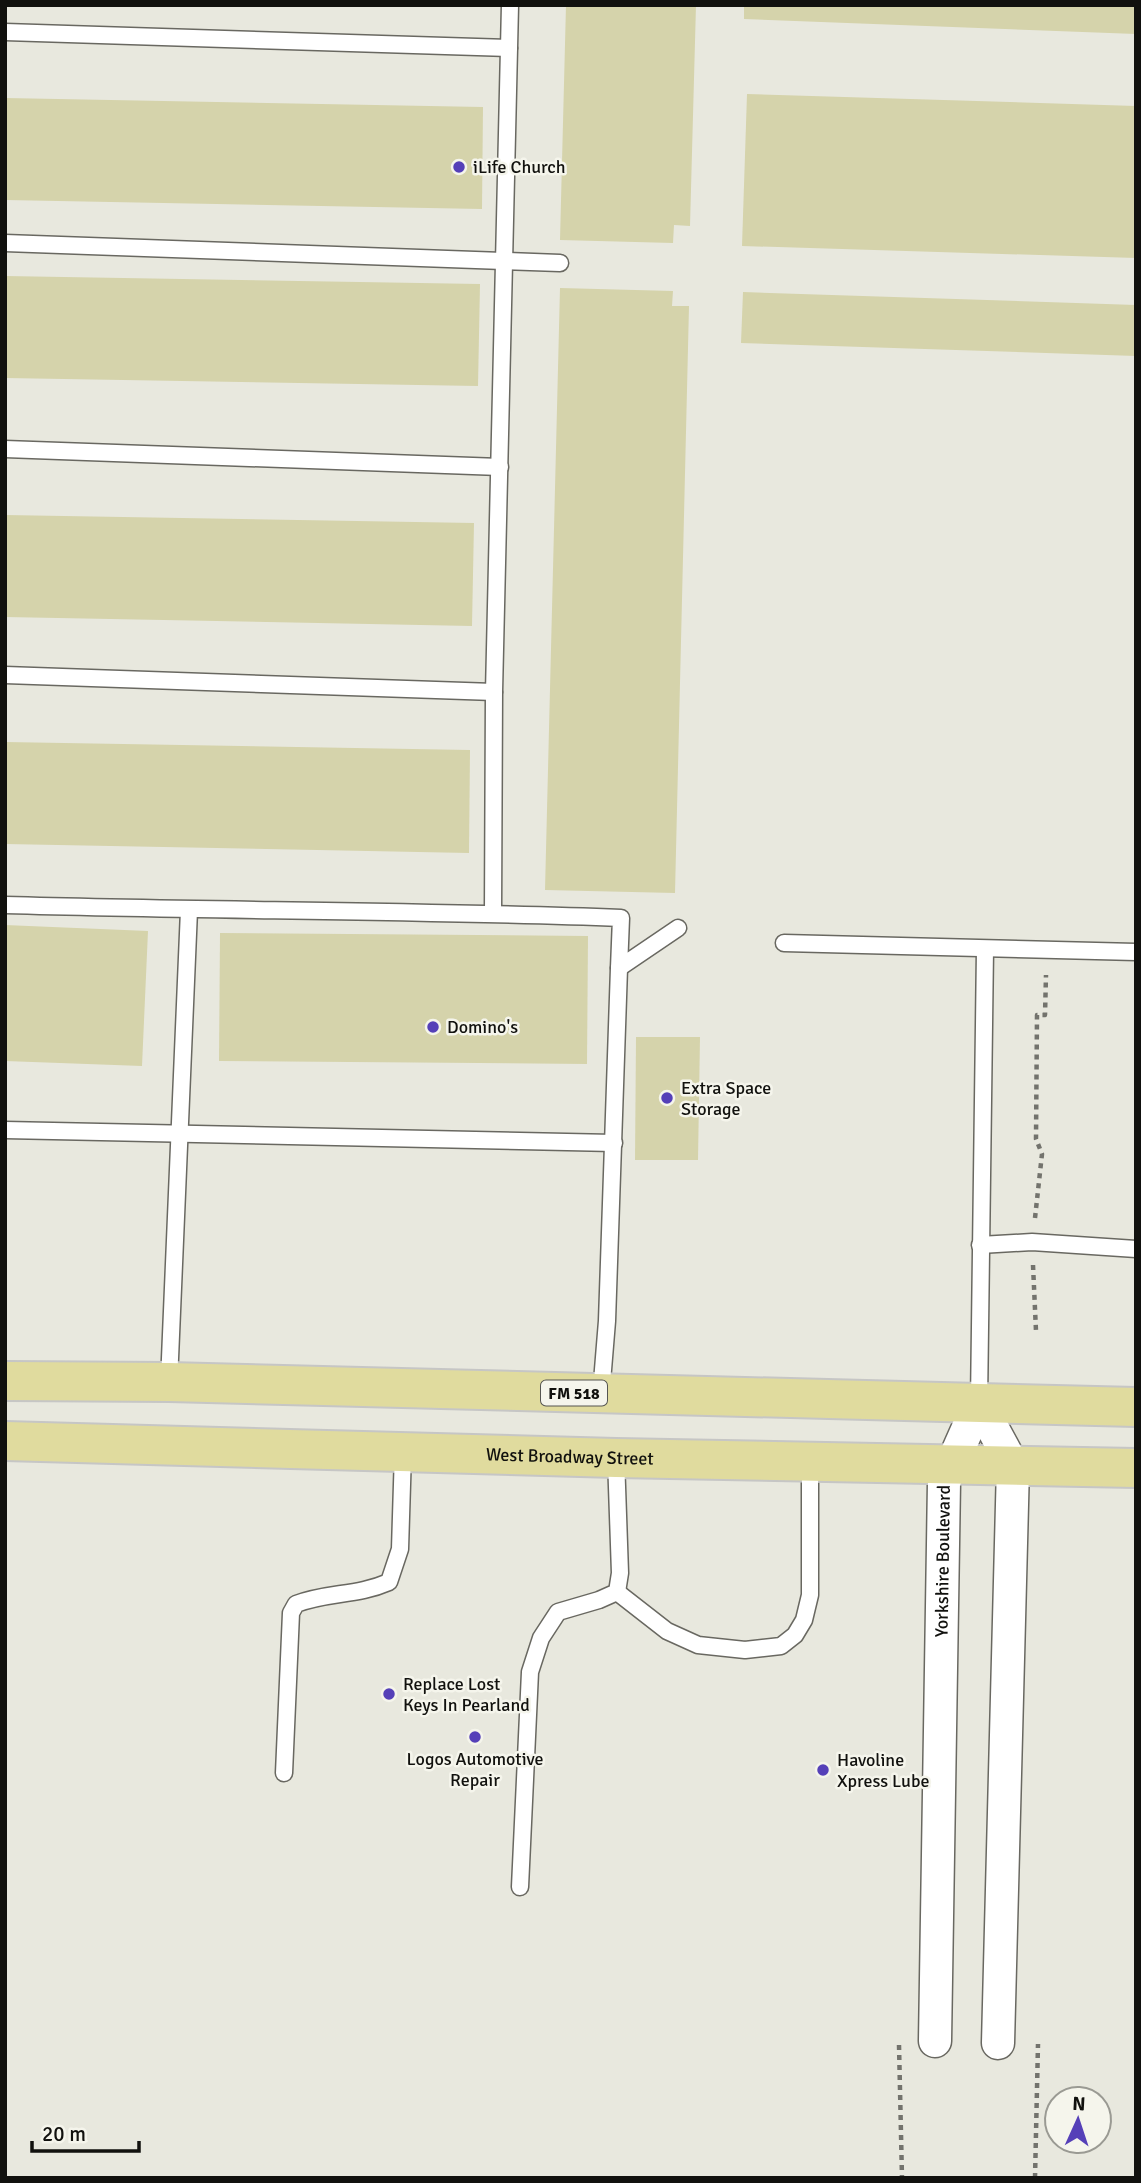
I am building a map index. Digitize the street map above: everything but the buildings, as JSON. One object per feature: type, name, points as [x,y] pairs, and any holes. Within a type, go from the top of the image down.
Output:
[{"type":"main road","name":"FM 518","points":[[5,1381],[169,1382],[1136,1407]]},
{"type":"main road","name":"West Broadway Street","points":[[5,1441],[616,1458],[1136,1468]]},
{"type":"street","name":"Yorkshire Boulevard","points":[[935,2041],[944,1482],[979,1403]]},
{"type":"street","points":[[979,1403],[1013,1466],[998,2043]]},
{"type":"lane","points":[[493,913],[494,692],[510,5]]},
{"type":"lane","points":[[5,32],[509,48]]},
{"type":"lane","points":[[5,243],[560,263]]},
{"type":"lane","points":[[5,449],[500,467]]},
{"type":"lane","points":[[5,675],[494,692]]},
{"type":"lane","points":[[5,905],[493,913],[621,918],[607,1321],[601,1394]]},
{"type":"lane","points":[[169,1382],[189,910]]},
{"type":"lane","points":[[619,968],[678,928]]},
{"type":"lane","points":[[784,943],[1136,952]]},
{"type":"lane","points":[[979,1403],[985,949]]},
{"type":"lane","points":[[5,1130],[614,1143]]},
{"type":"lane","points":[[980,1245],[1032,1242],[1136,1249]]},
{"type":"lane","points":[[284,1773],[291,1613],[296,1604],[310,1598],[370,1590],[389,1582],[401,1549],[403,1452]]},
{"type":"lane","points":[[616,1458],[620,1573],[617,1591]]},
{"type":"lane","points":[[617,1591],[667,1631],[698,1645],[745,1650],[782,1646],[795,1635],[804,1620],[810,1595],[810,1462]]},
{"type":"lane","points":[[520,1887],[530,1672],[537,1649],[558,1612],[599,1600],[617,1591]]},
{"type":"path","points":[[1036,1331],[1032,1242],[1042,1154],[1036,1139],[1037,1015],[1045,1014],[1047,950]]},
{"type":"path","points":[[899,2040],[902,2178]]},
{"type":"path","points":[[1035,2178],[1038,2044]]},
{"type":"place","name":"iLife Church","points":[[459,167]]},
{"type":"place","name":"Domino's","points":[[433,1027]]},
{"type":"place","name":"Extra Space Storage","points":[[667,1098]]},
{"type":"place","name":"Replace Lost Keys In Pearland","points":[[389,1694]]},
{"type":"place","name":"Logos Automotive Repair","points":[[475,1737]]},
{"type":"place","name":"Havoline Xpress Lube","points":[[823,1770]]}]
